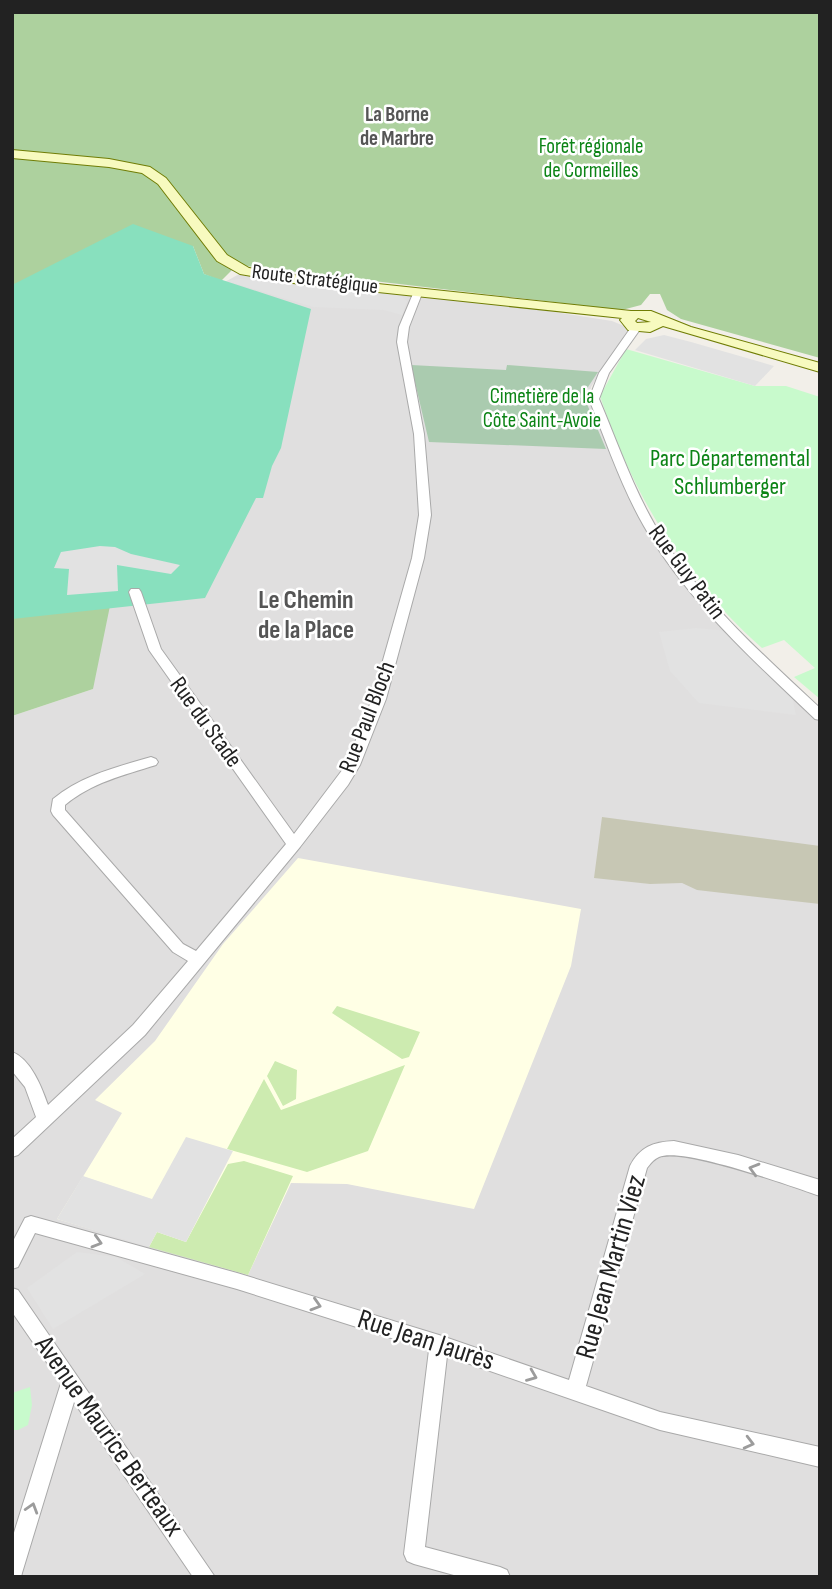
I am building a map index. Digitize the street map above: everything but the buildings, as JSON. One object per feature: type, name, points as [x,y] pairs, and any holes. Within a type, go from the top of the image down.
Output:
[{"type":"street","name":"Route Stratégique","points":[[12,154],[108,163],[153,173],[216,252],[227,262],[245,271],[293,279],[591,312],[686,330],[820,368]]},
{"type":"street","name":"Rue Paul Bloch","points":[[12,1150],[139,1030],[295,843],[343,782],[353,765],[379,699],[418,558],[425,515],[424,473],[419,434],[402,342],[404,327],[418,291]]},
{"type":"street","name":"Rue Guy Patin","points":[[641,322],[604,373],[594,394],[597,409],[630,485],[658,540],[704,600],[747,647],[820,716]]},
{"type":"street","name":"Rue du Stade","points":[[135,592],[155,650],[286,835],[295,843]]},
{"type":"street","points":[[150,762],[67,794],[58,803],[58,811],[178,948],[199,960]]},
{"type":"street","points":[[12,1059],[32,1083],[45,1118]]},
{"type":"street","name":"Rue Jean Martin Viez","points":[[575,1393],[639,1166],[646,1156],[657,1149],[692,1150],[820,1188]]},
{"type":"street","name":"Rue Jean Jaurès","points":[[12,1261],[32,1224],[237,1281],[439,1344],[660,1421],[820,1457]]},
{"type":"street","name":"Avenue Maurice Berteaux","points":[[12,1296],[205,1577]]},
{"type":"street","points":[[439,1344],[414,1554],[500,1577]]},
{"type":"street","points":[[12,1573],[70,1384]]},
{"type":"shaded area","points":[[250,268],[330,277],[612,321],[629,328],[591,387],[589,396],[594,415],[647,531],[677,577],[820,721],[820,1577],[12,1577],[12,716],[93,689],[12,401]]},
{"type":"shaded area","points":[[238,279],[398,293],[407,301],[402,315],[384,310],[313,307],[227,281]]},
{"type":"shaded area","points":[[664,335],[774,366],[755,386],[635,350],[646,339]]},
{"type":"shaded area","points":[[100,546],[115,547],[131,554],[180,565],[171,574],[117,565],[118,591],[67,595],[69,569],[54,568],[61,552]]},
{"type":"shaded area","points":[[696,628],[729,631],[791,692],[796,715],[699,703],[670,671],[659,632]]},
{"type":"shaded area","points":[[602,817],[820,846],[820,904],[697,890],[682,883],[650,884],[594,878]]},
{"type":"shaded area","points":[[298,858],[581,909],[571,966],[474,1209],[347,1184],[291,1183],[248,1275],[57,1219],[122,1113],[95,1100],[155,1041],[223,944]]},
{"type":"shaded area","points":[[186,1137],[233,1151],[186,1242],[157,1232],[149,1247],[57,1219],[83,1176],[152,1199]]},
{"type":"shaded area","points":[[77,1252],[116,1257],[145,1274],[53,1329],[27,1288]]},
{"type":"green space","name":"Forêt régionale de Cormeilles","points":[[12,12],[820,12],[820,358],[681,319],[667,310],[660,294],[650,294],[641,305],[622,310],[237,265],[221,281],[204,274],[193,246],[12,292]]},
{"type":"green space","points":[[133,224],[193,246],[204,274],[311,309],[281,448],[272,466],[263,498],[256,498],[205,598],[12,619],[12,285]]},
{"type":"green space","name":"Parc Départemental Schlumberger","points":[[626,349],[755,386],[786,386],[820,397],[820,699],[794,677],[815,668],[784,640],[762,648],[734,621],[685,563],[645,501],[613,433],[600,396]]},
{"type":"green space","name":"Cimetière de la Côte Saint-Avoie","points":[[411,365],[506,370],[507,365],[598,372],[586,390],[587,404],[606,449],[429,442]]},
{"type":"green space","points":[[112,596],[93,689],[12,716],[12,603]]},
{"type":"green space","points":[[337,1006],[420,1032],[409,1057],[402,1059],[332,1013]]},
{"type":"green space","points":[[275,1061],[297,1070],[296,1099],[283,1106],[267,1076]]},
{"type":"green space","points":[[405,1065],[368,1151],[307,1172],[227,1149],[264,1079],[281,1110]]},
{"type":"green space","points":[[244,1161],[293,1176],[248,1275],[149,1247],[157,1232],[186,1242],[228,1164]]},
{"type":"green space","points":[[30,1387],[32,1405],[28,1425],[12,1430],[12,1393]]},
{"type":"district","name":"La Borne de Marbre","points":[[397,126]]},
{"type":"district","name":"Le Chemin de la Place","points":[[306,615]]}]
